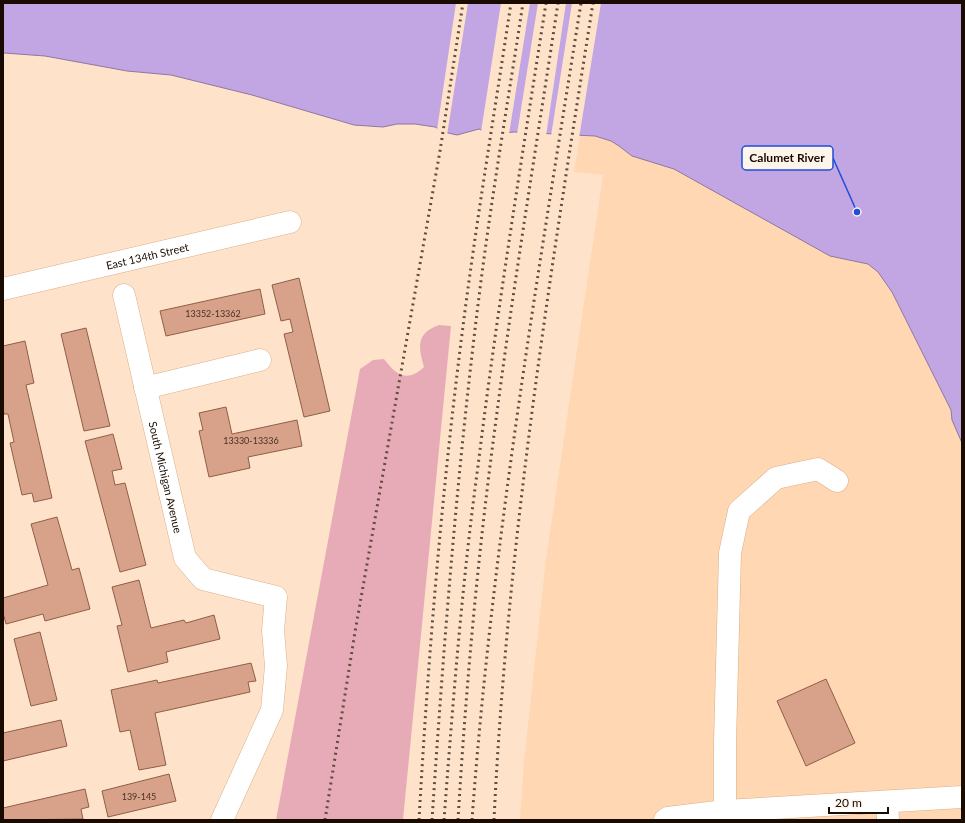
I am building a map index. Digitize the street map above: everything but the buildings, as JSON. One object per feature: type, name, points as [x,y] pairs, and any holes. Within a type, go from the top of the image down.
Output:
[{"type":"street","name":"East 134th Street","points":[[3,288],[290,222]]},
{"type":"street","name":"South Michigan Avenue","points":[[124,295],[185,558],[203,578],[276,597],[273,630],[276,666],[272,710],[222,820]]},
{"type":"street","points":[[145,388],[260,360]]},
{"type":"street","points":[[725,811],[725,742],[730,553],[739,511],[776,478],[818,470],[837,482]]},
{"type":"street","points":[[666,820],[668,818],[725,811],[888,811],[962,797]]},
{"type":"shaded area","points":[[3,3],[962,3],[962,443],[952,420],[951,410],[892,292],[878,272],[868,264],[830,256],[674,169],[632,156],[611,141],[595,136],[514,132],[491,134],[479,129],[457,135],[444,132],[435,127],[415,124],[397,124],[383,127],[354,125],[252,95],[171,75],[127,71],[45,56],[3,53]]},
{"type":"shaded area","points":[[580,136],[595,136],[611,141],[632,156],[674,169],[851,261],[868,264],[878,272],[892,292],[952,410],[952,420],[962,443],[962,820],[520,820],[524,761],[546,559],[603,175],[574,172]]},
{"type":"shaded area","points":[[439,325],[451,326],[403,820],[276,820],[360,369],[373,360],[384,359],[397,373],[402,375],[407,376],[418,372],[424,367],[420,347],[423,337],[426,332]]},
{"type":"pier","points":[[456,3],[468,3],[447,135],[437,130]]},
{"type":"pier","points":[[501,3],[530,3],[509,134],[491,136],[481,132]]},
{"type":"pier","points":[[538,3],[566,3],[546,136],[517,134]]},
{"type":"pier","points":[[572,3],[601,3],[579,138],[551,136]]},
{"type":"railway","points":[[325,820],[355,632],[440,151],[463,3]]},
{"type":"railway","points":[[419,820],[436,581],[447,461],[472,257],[511,3]]},
{"type":"railway","points":[[432,820],[441,685],[465,415],[481,281],[523,3]]},
{"type":"railway","points":[[444,820],[458,643],[472,510],[485,408],[546,3]]},
{"type":"railway","points":[[458,820],[473,620],[490,470],[510,316],[558,3]]},
{"type":"railway","points":[[472,820],[491,615],[504,513],[533,308],[581,3]]},
{"type":"railway","points":[[494,820],[500,717],[509,614],[532,410],[561,206],[593,3]]},
{"type":"place","name":"Calumet River","points":[[857,212]]}]
